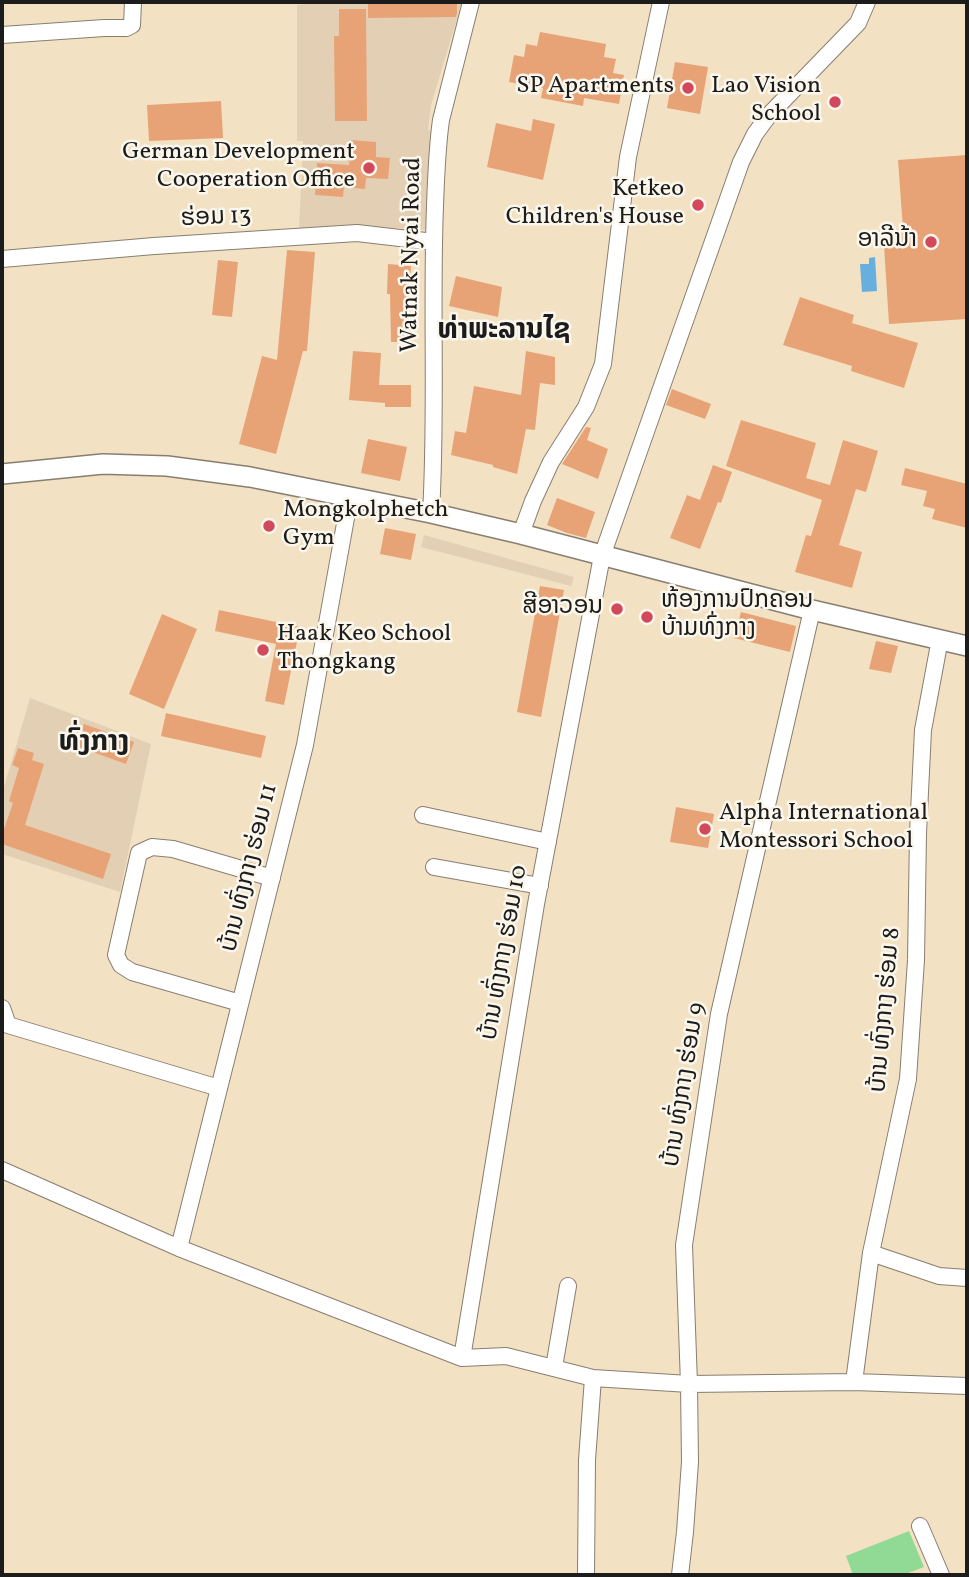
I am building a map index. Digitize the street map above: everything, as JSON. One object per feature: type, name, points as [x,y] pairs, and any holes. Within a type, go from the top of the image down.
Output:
[{"type":"street","points":[[2,35],[127,28],[132,25],[134,17],[133,2]]},
{"type":"street","name":"Watnak Nyai Road","points":[[431,513],[434,466],[434,242],[437,159],[441,120],[471,2]]},
{"type":"street","points":[[521,534],[551,462],[586,407],[603,364],[628,158],[661,2]]},
{"type":"street","name":"ບ້ານ ທົ່ງກາງ ຮ່ອມ 10","points":[[462,1358],[540,886],[602,556],[741,162],[755,134],[769,115],[858,23],[867,2]]},
{"type":"street","name":"ຮ່ອມ 13","points":[[2,259],[357,233],[434,242]]},
{"type":"street","points":[[2,474],[103,464],[167,466],[250,477],[351,496],[521,534],[812,610],[967,646]]},
{"type":"street","name":"ບ້ານ ທົ່ງກາງ ຮ່ອມ 11","points":[[179,1248],[305,745],[351,496]]},
{"type":"street","name":"ບ້ານ ທົ່ງກາງ ຮ່ອມ 9","points":[[680,1575],[690,1462],[684,1245],[719,1014],[812,610]]},
{"type":"street","name":"ບ້ານ ທົ່ງກາງ ຮ່ອມ 8","points":[[854,1382],[871,1253],[908,1079],[916,960],[923,730],[940,639]]},
{"type":"street","points":[[423,815],[548,842]]},
{"type":"street","points":[[240,1003],[132,972],[121,965],[116,955],[139,853],[152,847],[173,849],[272,878]]},
{"type":"street","points":[[434,867],[540,886]]},
{"type":"street","points":[[2,1008],[8,1025],[219,1088]]},
{"type":"street","points":[[2,1170],[179,1248],[462,1358],[506,1356],[593,1378],[689,1384],[854,1382],[967,1386]]},
{"type":"street","points":[[871,1253],[939,1276],[967,1279]]},
{"type":"street","points":[[554,1367],[568,1286]]},
{"type":"street","points":[[586,1575],[587,1460],[593,1378]]},
{"type":"street","points":[[920,1526],[941,1575]]},
{"type":"shaded area","points":[[321,2],[462,2],[431,105],[428,130],[437,132],[427,230],[299,229],[303,141],[297,141],[297,5]]},
{"type":"shaded area","points":[[424,535],[574,577],[571,586],[421,547]]},
{"type":"shaded area","points":[[30,698],[151,744],[120,892],[2,854],[2,794]]},
{"type":"green space","points":[[909,1531],[924,1567],[903,1575],[853,1575],[846,1556]]},
{"type":"water","points":[[875,257],[877,291],[862,292],[860,264],[869,264],[869,258]]},
{"type":"building","points":[[368,2],[457,2],[457,13],[456,17],[368,18]]},
{"type":"building","points":[[339,9],[366,9],[367,121],[335,121],[334,36],[339,36]]},
{"type":"building","points":[[540,32],[606,44],[604,57],[616,59],[613,73],[624,75],[619,104],[584,98],[583,106],[541,98],[543,88],[509,82],[514,55],[524,57],[526,44],[537,46]]},
{"type":"building","name":"SP Apartments","points":[[675,62],[708,67],[700,114],[667,108]]},
{"type":"building","points":[[221,101],[223,138],[149,141],[147,105]]},
{"type":"building","points":[[533,119],[555,124],[543,180],[487,167],[496,123],[531,131]]},
{"type":"building","points":[[351,140],[376,142],[376,157],[390,158],[388,179],[366,178],[365,189],[344,187],[343,197],[315,195],[317,163],[349,165]]},
{"type":"building","name":"ອາລີນ້າ","points":[[967,155],[967,319],[889,324],[884,246],[880,247],[879,231],[903,229],[898,160]]},
{"type":"building","points":[[287,250],[315,252],[307,351],[303,351],[276,454],[239,444],[262,356],[277,360]]},
{"type":"building","points":[[218,260],[238,262],[232,317],[212,315]]},
{"type":"building","points":[[388,264],[411,266],[408,313],[411,342],[391,342],[390,294],[387,294]]},
{"type":"building","points":[[456,276],[502,287],[498,317],[449,306]]},
{"type":"building","points":[[800,297],[854,315],[852,323],[918,343],[904,388],[851,371],[852,366],[783,345]]},
{"type":"building","points":[[353,351],[381,353],[379,385],[411,385],[411,407],[385,407],[385,403],[349,400]]},
{"type":"building","points":[[526,351],[555,357],[555,385],[540,383],[535,430],[526,429],[517,474],[451,455],[455,431],[466,433],[474,386],[521,395]]},
{"type":"building","points":[[672,389],[711,404],[705,419],[666,405]]},
{"type":"building","points":[[741,420],[816,443],[806,478],[830,485],[843,440],[878,451],[866,492],[856,489],[839,545],[862,552],[852,588],[795,572],[806,535],[811,536],[822,500],[726,466]]},
{"type":"building","points":[[586,427],[591,428],[587,440],[608,449],[598,479],[562,464]]},
{"type":"building","points":[[368,439],[407,447],[400,481],[361,473]]},
{"type":"building","points":[[713,465],[732,472],[700,549],[670,538],[687,495],[700,500]]},
{"type":"building","points":[[905,468],[967,484],[967,528],[932,519],[935,509],[923,506],[927,491],[901,485]]},
{"type":"building","points":[[557,498],[595,512],[586,538],[547,525]]},
{"type":"building","points":[[385,528],[416,534],[411,560],[380,554]]},
{"type":"building","points":[[540,586],[564,590],[541,717],[517,712]]},
{"type":"building","points":[[219,610],[300,627],[284,705],[265,701],[276,644],[215,631]]},
{"type":"building","points":[[741,612],[796,626],[790,652],[734,638]]},
{"type":"building","points":[[162,614],[197,629],[164,709],[129,694]]},
{"type":"building","points":[[876,641],[898,646],[891,673],[869,669]]},
{"type":"building","points":[[166,713],[266,736],[261,758],[161,736]]},
{"type":"building","points":[[84,724],[134,742],[126,764],[76,746]]},
{"type":"building","points":[[18,748],[34,753],[32,760],[44,764],[25,825],[111,854],[103,879],[2,844],[2,835],[13,803],[9,801],[19,768],[12,765]]},
{"type":"building","points":[[676,807],[714,814],[708,848],[670,842]]},
{"type":"place","name":"SP Apartments","points":[[688,88]]},
{"type":"place","name":"Lao Vision School","points":[[835,102]]},
{"type":"place","name":"German Development Cooperation Office","points":[[369,168]]},
{"type":"place","name":"Ketkeo Children's House","points":[[698,205]]},
{"type":"place","name":"ອາລີນ້າ","points":[[931,242]]},
{"type":"place","name":"Mongkolphetch Gym","points":[[269,526]]},
{"type":"place","name":"ສີອາວອນ","points":[[617,609]]},
{"type":"place","name":"ຫ້ອງການປົກຄອນ ບ້າມທົ່ງກາງ","points":[[647,617]]},
{"type":"place","name":"Haak Keo School Thongkang","points":[[263,650]]},
{"type":"place","name":"Alpha International Montessori School","points":[[705,829]]},
{"type":"district","name":"ທ່າພະລານໄຊ","points":[[504,333]]},
{"type":"district","name":"ທົ່ງກາງ","points":[[94,745]]}]
